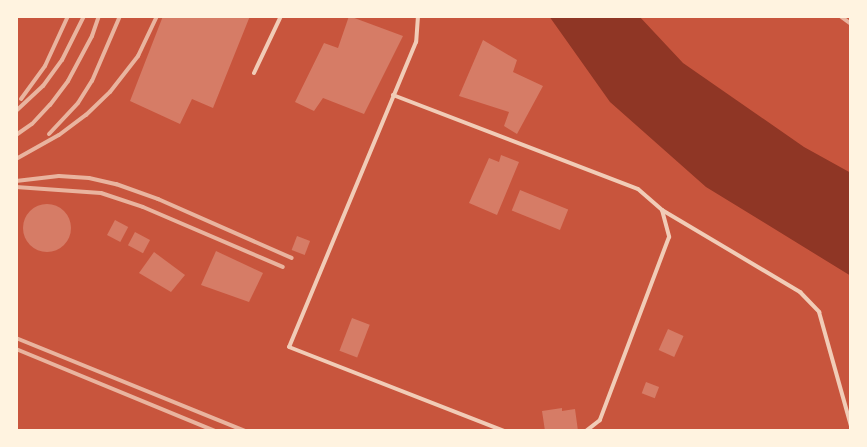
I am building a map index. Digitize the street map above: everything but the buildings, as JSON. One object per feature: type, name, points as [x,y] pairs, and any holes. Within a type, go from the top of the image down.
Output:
[{"type":"lane","points":[[254,73],[281,16]]},
{"type":"lane","points":[[418,16],[416,42],[289,347],[505,431]]},
{"type":"lane","points":[[393,95],[638,189],[662,210],[800,292],[819,312],[851,426]]},
{"type":"lane","points":[[586,431],[600,420],[669,236],[662,210]]},
{"type":"shaded area","points":[[549,16],[639,16],[683,63],[804,147],[851,173],[851,276],[706,187],[610,102]]},
{"type":"railway","points":[[21,99],[45,66],[68,16]]},
{"type":"railway","points":[[16,111],[43,86],[62,60],[84,16]]},
{"type":"railway","points":[[16,135],[32,124],[50,105],[68,81],[92,36],[99,16]]},
{"type":"railway","points":[[49,134],[78,103],[92,81],[120,16]]},
{"type":"railway","points":[[16,159],[59,135],[86,115],[110,92],[138,56],[157,16]]},
{"type":"railway","points":[[840,16],[851,24]]},
{"type":"railway","points":[[16,181],[59,176],[89,178],[116,184],[158,199],[292,258]]},
{"type":"railway","points":[[16,187],[101,193],[143,207],[283,267]]},
{"type":"railway","points":[[16,338],[245,431]]},
{"type":"railway","points":[[16,349],[215,431]]}]
